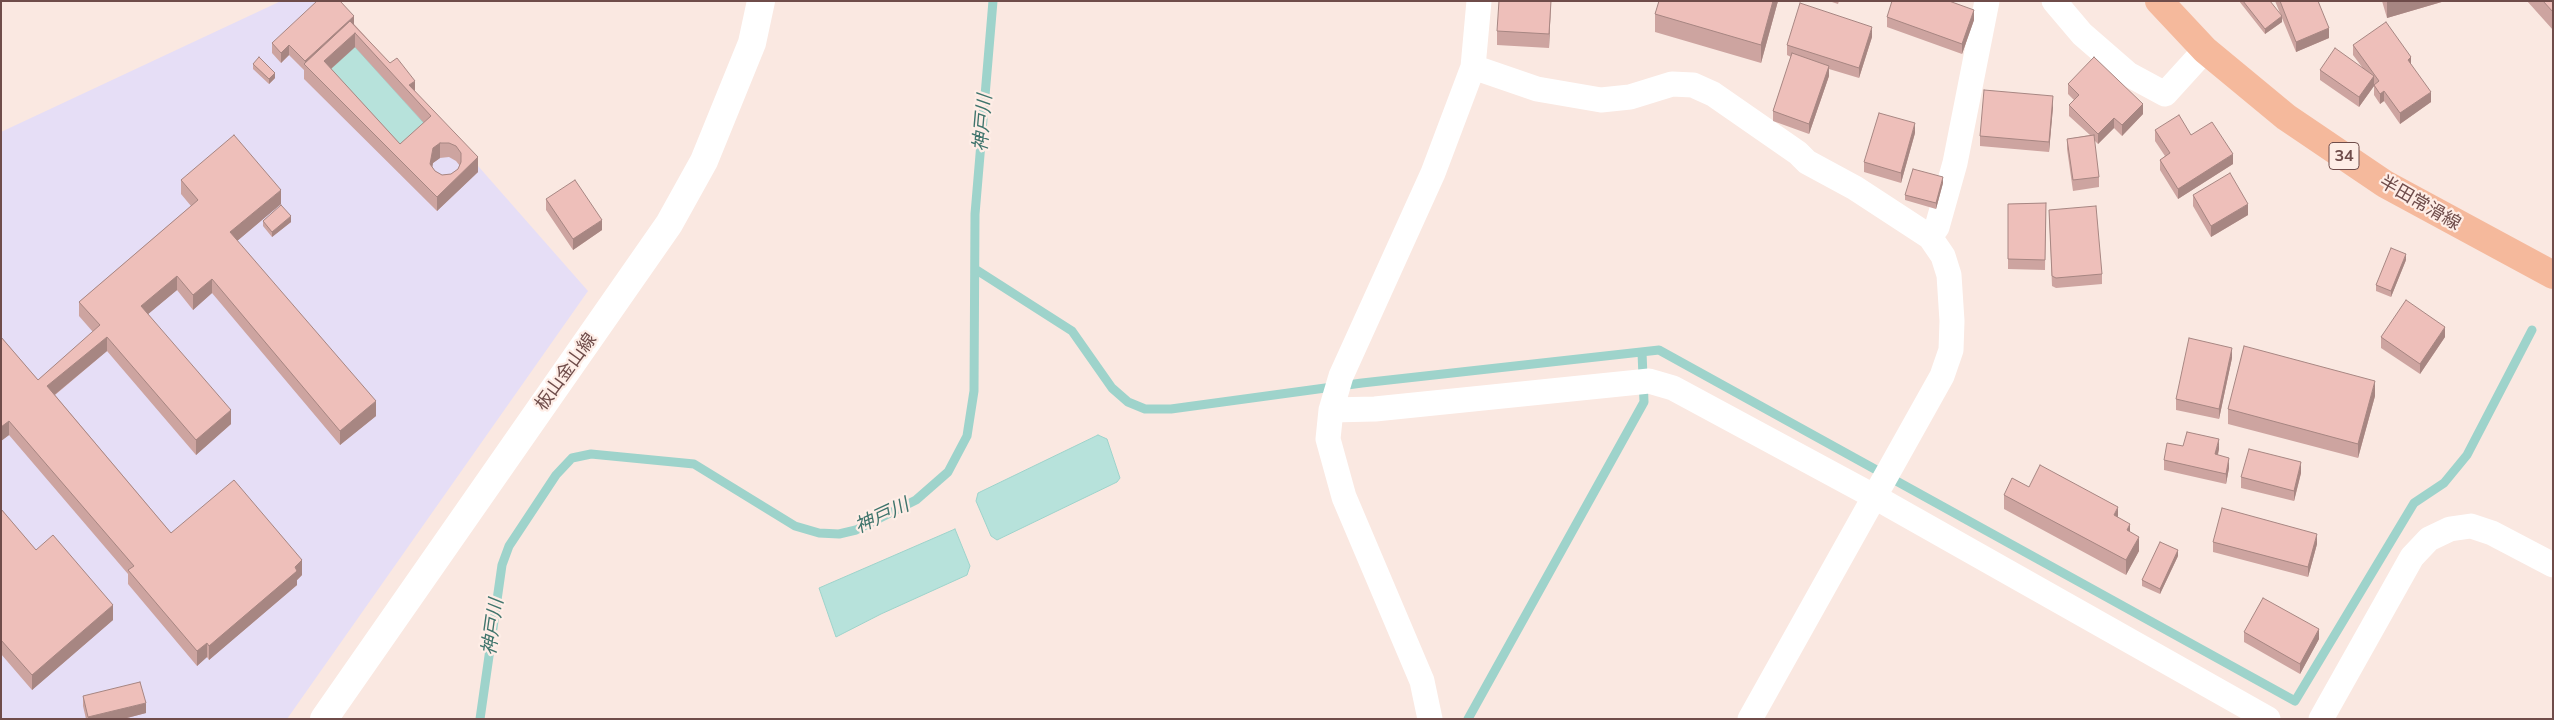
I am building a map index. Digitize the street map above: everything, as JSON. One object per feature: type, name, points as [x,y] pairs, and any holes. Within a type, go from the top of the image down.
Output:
[{"type":"main road","name":"板山金山線","points":[[324,719],[669,224],[708,152],[752,43],[761,1]]},
{"type":"main road","name":"半田常滑線","points":[[2160,1],[2205,50],[2286,117],[2384,184],[2553,275]]},
{"type":"street","points":[[1430,719],[1422,681],[1344,497],[1328,439],[1332,410],[1341,376],[1433,173],[1473,66],[1479,1]]},
{"type":"street","points":[[1930,237],[1937,227],[1955,163],[1987,1]]},
{"type":"street","points":[[2054,1],[2082,34],[2128,74],[2165,94],[2205,50]]},
{"type":"street","points":[[1473,66],[1537,89],[1601,100],[1630,97],[1672,84],[1692,85],[1712,94],[1798,153],[1807,162],[1855,188],[1930,237],[1943,256],[1949,275],[1952,321],[1951,350],[1942,376],[1750,719]]},
{"type":"street","points":[[1332,410],[1375,409],[1649,381],[1673,388],[1883,483],[2268,719]]},
{"type":"street","points":[[2321,719],[2412,557],[2429,539],[2450,529],[2471,526],[2492,533],[2553,566]]},
{"type":"shaded area","points":[[281,1],[333,1],[588,291],[287,719],[1,719],[1,132]]},
{"type":"water","points":[[355,47],[431,131],[400,159],[324,75]]},
{"type":"water","points":[[1098,435],[1107,439],[1120,478],[1117,482],[997,540],[991,536],[976,501],[978,493]]},
{"type":"water","points":[[955,529],[970,566],[967,575],[881,614],[836,637],[819,588]]},
{"type":"building","points":[[317,1],[340,1],[354,16],[305,61],[289,45],[281,53],[272,43]]},
{"type":"building","points":[[1499,1],[1551,1],[1549,34],[1497,31]]},
{"type":"building","points":[[1659,1],[1773,1],[1761,45],[1655,14]]},
{"type":"building","points":[[1892,1],[1949,1],[1974,10],[1962,44],[1887,17]]},
{"type":"building","points":[[2243,1],[2270,1],[2282,16],[2265,29]]},
{"type":"building","points":[[2280,1],[2318,1],[2329,28],[2296,42]]},
{"type":"building","points":[[2543,1],[2553,1],[2553,12]]},
{"type":"building","points":[[1800,3],[1872,27],[1859,68],[1787,45]]},
{"type":"building","points":[[350,21],[390,63],[397,58],[415,81],[409,85],[478,157],[437,197],[304,64]],"holes":[[[355,33],[431,116],[400,144],[324,61]],[[440,143],[449,143],[456,146],[461,153],[461,162],[458,169],[451,174],[442,175],[435,171],[430,164],[433,148]]]},
{"type":"building","points":[[2386,22],[2411,57],[2408,60],[2431,92],[2400,113],[2384,91],[2380,94],[2374,85],[2379,81],[2353,45]]},
{"type":"building","points":[[2335,48],[2374,76],[2359,97],[2320,70]]},
{"type":"building","points":[[1792,53],[1829,66],[1809,124],[1773,111]]},
{"type":"building","points":[[259,57],[275,73],[269,79],[253,64]]},
{"type":"building","points":[[2094,57],[2143,104],[2122,125],[2114,118],[2098,134],[2069,105],[2079,95],[2068,84]]},
{"type":"building","points":[[1984,90],[2053,96],[2049,142],[1980,136]]},
{"type":"building","points":[[1879,113],[1915,123],[1901,173],[1864,162]]},
{"type":"building","points":[[2179,115],[2191,135],[2212,122],[2233,154],[2178,189],[2160,160],[2170,153],[2155,130]]},
{"type":"building","points":[[234,135],[281,190],[230,232],[376,401],[340,431],[212,279],[193,295],[177,276],[141,306],[231,410],[196,440],[107,337],[47,386],[171,533],[234,480],[302,560],[295,567],[297,571],[209,646],[207,643],[197,651],[128,570],[134,566],[9,421],[1,427],[1,337],[38,380],[100,325],[79,302],[198,200],[181,180]]},
{"type":"building","points":[[2094,135],[2099,177],[2073,180],[2067,139]]},
{"type":"building","points":[[1913,169],[1943,177],[1936,203],[1905,195]]},
{"type":"building","points":[[2230,173],[2248,204],[2211,226],[2193,195]]},
{"type":"building","points":[[575,180],[602,220],[573,239],[546,199]]},
{"type":"building","points":[[2046,203],[2045,260],[2008,259],[2008,204]]},
{"type":"building","points":[[281,205],[291,216],[272,232],[263,221]]},
{"type":"building","points":[[2096,206],[2102,274],[2056,278],[2052,276],[2049,210]]},
{"type":"building","points":[[2391,248],[2406,254],[2391,291],[2376,285]]},
{"type":"building","points":[[2406,300],[2445,327],[2420,364],[2381,337]]},
{"type":"building","points":[[2189,338],[2232,348],[2219,409],[2176,399]]},
{"type":"building","points":[[2244,346],[2375,381],[2358,444],[2228,409]]},
{"type":"building","points":[[2187,432],[2219,439],[2215,454],[2229,458],[2226,474],[2164,460],[2167,443],[2183,446]]},
{"type":"building","points":[[2249,449],[2301,462],[2294,491],[2241,477]]},
{"type":"building","points":[[2040,465],[2118,507],[2114,515],[2130,524],[2127,530],[2139,537],[2126,560],[2004,495],[2012,478],[2029,487]]},
{"type":"building","points":[[2222,508],[2317,534],[2308,567],[2213,542]]},
{"type":"building","points":[[1,509],[36,550],[53,535],[113,605],[32,675],[1,640]]},
{"type":"building","points":[[2160,542],[2178,550],[2160,589],[2142,580]]},
{"type":"building","points":[[2263,598],[2319,629],[2300,664],[2244,632]]},
{"type":"building","points":[[140,682],[146,703],[88,717],[83,696]]},
{"type":"waterway","name":"神戸川","points":[[480,719],[502,565],[509,546],[556,475],[572,458],[591,454],[694,464],[795,526],[819,533],[839,534],[856,530],[916,500],[948,472],[967,436],[974,391],[975,214],[993,1]]},
{"type":"waterway","points":[[975,269],[1072,331],[1112,388],[1128,402],[1145,409],[1171,409],[1362,383],[1659,350],[2295,701],[2414,503],[2444,483],[2467,455],[2532,330]]},
{"type":"waterway","points":[[1468,719],[1644,402],[1642,352]]}]
